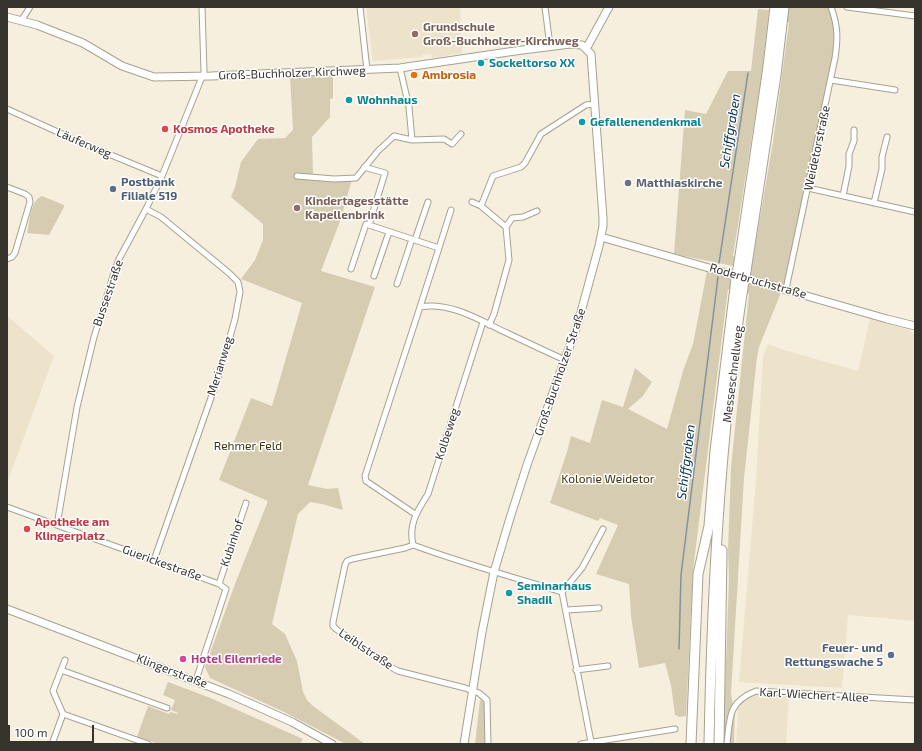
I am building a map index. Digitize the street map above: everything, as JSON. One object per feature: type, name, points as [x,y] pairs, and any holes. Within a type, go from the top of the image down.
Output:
[{"type":"highway","name":"Messeschnellweg","points":[[709,526],[715,451],[742,270],[767,74],[779,10]]},
{"type":"highway","name":"Messeschnellweg","points":[[709,744],[710,670],[715,574],[723,465],[735,349],[740,280]]},
{"type":"highway","points":[[719,744],[723,465]]},
{"type":"highway","points":[[709,526],[715,574]]},
{"type":"highway","points":[[691,744],[698,574],[709,526]]},
{"type":"street","points":[[21,20],[30,7]]},
{"type":"street","points":[[202,7],[203,76]]},
{"type":"street","points":[[360,7],[367,70]]},
{"type":"street","points":[[545,7],[550,46]]},
{"type":"street","points":[[586,49],[609,7]]},
{"type":"street","name":"Weidetorstraße","points":[[786,289],[838,42],[837,26],[831,7]]},
{"type":"street","points":[[847,7],[915,16]]},
{"type":"street","name":"Groß-Buchholzer Kirchweg","points":[[7,17],[37,25],[83,43],[122,66],[154,77],[400,68],[550,46],[576,44],[582,45],[586,49]]},
{"type":"street","name":"Groß-Buchholzer Straße","points":[[464,744],[482,632],[494,572],[527,465],[565,360],[586,296],[601,237],[603,218],[595,104],[591,54],[586,49]]},
{"type":"street","points":[[400,68],[409,108],[412,140]]},
{"type":"street","name":"Bussestraße","points":[[57,525],[77,407],[94,337],[119,259],[162,176],[203,76]]},
{"type":"street","points":[[831,80],[894,90]]},
{"type":"street","points":[[481,206],[493,176],[521,167],[525,163],[541,134],[586,105],[595,104]]},
{"type":"street","name":"Läuferweg","points":[[7,109],[77,141],[162,176]]},
{"type":"street","points":[[843,196],[849,166],[849,154],[854,141],[854,130]]},
{"type":"street","points":[[297,176],[334,179],[356,178],[378,151],[394,136],[412,140],[444,138],[452,144],[461,134]]},
{"type":"street","points":[[874,203],[887,138]]},
{"type":"street","points":[[364,167],[386,173],[369,225]]},
{"type":"street","points":[[7,187],[25,194],[29,197],[30,202],[14,253],[12,257],[7,259]]},
{"type":"street","points":[[808,188],[915,212]]},
{"type":"street","points":[[397,284],[428,202]]},
{"type":"street","points":[[472,202],[481,206],[506,227]]},
{"type":"street","name":"Merianweg","points":[[146,209],[161,217],[230,273],[238,282],[240,292],[235,319],[219,374],[154,560]]},
{"type":"street","points":[[415,514],[366,481],[365,476],[451,210]]},
{"type":"street","points":[[489,325],[494,314],[509,260],[506,227],[512,218],[523,217],[537,211]]},
{"type":"street","points":[[351,269],[366,224],[439,248]]},
{"type":"street","points":[[374,276],[389,232]]},
{"type":"street","name":"Roderbruchstraße","points":[[601,237],[915,326]]},
{"type":"street","points":[[420,307],[426,306],[456,310],[565,360]]},
{"type":"street","name":"Kolbeweg","points":[[413,544],[412,527],[415,514],[428,494],[483,322]]},
{"type":"street","name":"Kubinhof","points":[[219,584],[246,503]]},
{"type":"street","name":"Guerickestraße","points":[[7,506],[219,584]]},
{"type":"street","points":[[562,592],[582,568],[603,529]]},
{"type":"street","points":[[413,544],[443,556],[562,592]]},
{"type":"street","name":"Leiblstraße","points":[[413,544],[405,548],[347,561],[333,626],[336,630],[398,671],[473,691]]},
{"type":"street","points":[[196,680],[226,589],[219,584]]},
{"type":"street","points":[[562,592],[591,742]]},
{"type":"street","points":[[566,610],[599,608]]},
{"type":"street","name":"Klingerstraße","points":[[7,610],[196,680],[261,707],[332,744]]},
{"type":"street","points":[[52,744],[63,714],[53,691],[65,660]]},
{"type":"street","points":[[576,670],[608,666]]},
{"type":"street","points":[[61,670],[167,708]]},
{"type":"street","points":[[473,691],[484,696],[487,700],[488,744]]},
{"type":"street","name":"Karl-Wiechert-Allee","points":[[727,744],[730,716],[735,704],[742,697],[756,691],[915,700]]},
{"type":"street","points":[[63,714],[148,744]]},
{"type":"street","points":[[581,744],[675,728]]},
{"type":"shaded area","name":"Grundschule Groß-Buchholzer-Kirchweg","points":[[366,7],[460,7],[462,53],[432,58],[431,54],[422,55],[422,57],[373,61]]},
{"type":"shaded area","points":[[7,316],[54,356],[7,483]]},
{"type":"shaded area","points":[[870,319],[910,330],[910,332],[915,334],[915,621],[848,615],[842,688],[739,682],[756,480],[763,356],[768,344],[858,371]]},
{"type":"shaded area","points":[[756,691],[783,693],[789,697],[786,744],[736,744],[738,714],[735,704]]},
{"type":"green space","points":[[789,7],[831,7],[837,42],[786,289],[781,288],[780,295],[759,347],[757,357],[744,478],[731,693],[735,709],[734,744],[723,744],[729,579],[728,549],[731,467],[749,294],[747,293],[773,142],[789,23],[787,22]]},
{"type":"green space","points":[[758,9],[769,10],[762,73],[733,256],[735,257],[733,266],[674,254],[685,110],[706,114],[728,71],[751,71]]},
{"type":"green space","name":"Rehmer Feld","points":[[333,73],[333,98],[330,99],[330,117],[312,137],[313,175],[336,177],[353,176],[340,221],[321,271],[375,287],[308,485],[327,489],[338,488],[343,510],[310,502],[298,514],[272,624],[285,634],[297,661],[303,692],[307,700],[365,744],[346,744],[284,712],[210,678],[205,667],[235,584],[268,501],[219,480],[251,398],[272,406],[302,303],[241,279],[255,260],[263,240],[263,224],[231,197],[241,162],[258,139],[285,138],[293,130],[290,76]]},
{"type":"green space","points":[[42,196],[64,205],[64,207],[49,235],[27,233],[35,202]]},
{"type":"green space","name":"Kolonie Weidetor","points":[[707,271],[732,277],[730,289],[728,289],[693,570],[686,716],[679,717],[675,715],[671,685],[665,663],[639,668],[631,616],[629,584],[596,574],[618,525],[600,518],[598,521],[550,503],[571,436],[590,443],[602,400],[623,407],[635,368],[652,382],[643,396],[628,409],[667,429],[683,371],[693,344]]},
{"type":"green space","points":[[168,682],[208,697],[303,739],[300,744],[159,744],[137,737],[148,706],[169,714],[170,712],[178,714],[171,710],[175,700],[163,695]]},
{"type":"green space","points":[[480,700],[486,705],[486,744],[475,744]]},
{"type":"waterway","name":"Schiffgraben","points":[[719,263],[748,73]]},
{"type":"waterway","name":"Schiffgraben","points":[[679,649],[681,575],[718,277]]},
{"type":"place","name":"Grundschule Groß-Buchholzer-Kirchweg","points":[[415,34]]},
{"type":"place","name":"Sockeltorso XX","points":[[481,63]]},
{"type":"place","name":"Ambrosia","points":[[414,75]]},
{"type":"place","name":"Wohnhaus","points":[[349,100]]},
{"type":"place","name":"Gefallenendenkmal","points":[[582,122]]},
{"type":"place","name":"Kosmos Apotheke","points":[[165,129]]},
{"type":"place","name":"Matthiaskirche","points":[[628,183]]},
{"type":"place","name":"Postbank Filiale 519","points":[[113,189]]},
{"type":"place","name":"Kindertagesstätte Kapellenbrink","points":[[297,208]]},
{"type":"place","name":"Apotheke am Klingerplatz","points":[[27,529]]},
{"type":"place","name":"Seminarhaus Shadil","points":[[509,593]]},
{"type":"place","name":"Feuer- und Rettungswache 5","points":[[891,655]]},
{"type":"place","name":"Hotel Eilenriede","points":[[183,659]]}]
